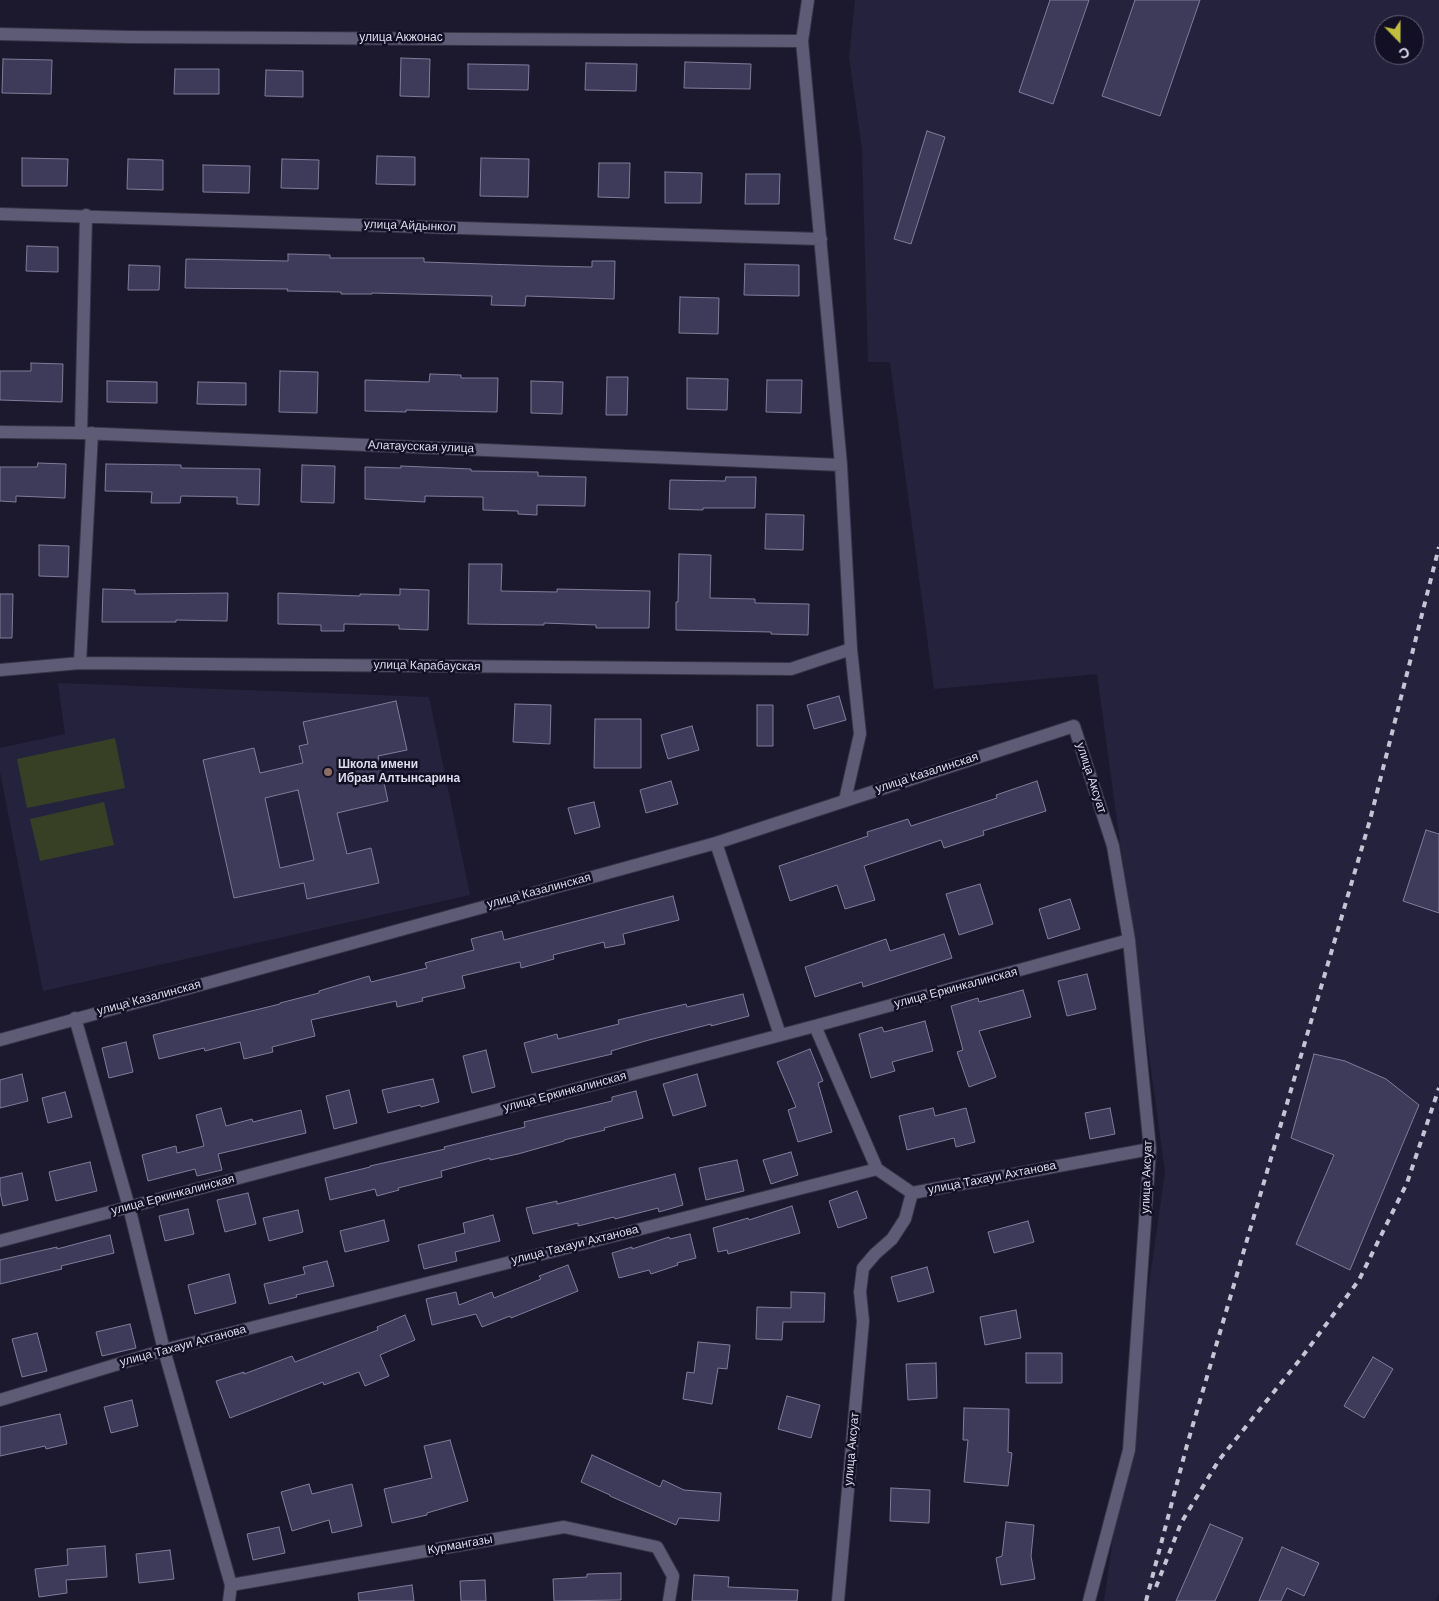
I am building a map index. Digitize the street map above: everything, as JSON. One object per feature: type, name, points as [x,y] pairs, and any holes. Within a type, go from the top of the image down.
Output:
[{"type":"street","points":[[808,0],[802,41],[842,465],[851,649],[860,734],[845,800]]},
{"type":"street","name":"улица Акжонас","points":[[0,34],[129,37],[802,41]]},
{"type":"street","name":"улица Айдынкол","points":[[0,214],[86,215],[821,239]]},
{"type":"street","points":[[80,663],[87,433],[86,215]]},
{"type":"street","name":"Алатаусская улица","points":[[0,432],[87,433],[842,465]]},
{"type":"street","name":"улица Карабауская","points":[[0,670],[80,663],[791,669],[851,649]]},
{"type":"street","name":"улица Казалинская","points":[[0,1040],[716,843],[1074,726]]},
{"type":"street","name":"улица Аксуат","points":[[1074,726],[1113,846],[1129,940],[1150,1149],[1129,1450],[1089,1601]]},
{"type":"street","points":[[716,843],[780,1035]]},
{"type":"street","name":"улица Еркинкалинская","points":[[0,1242],[815,1026],[1129,940]]},
{"type":"street","points":[[75,1018],[129,1207],[164,1350],[231,1585],[229,1601]]},
{"type":"street","points":[[815,1026],[877,1169]]},
{"type":"street","name":"улица Тахауи Ахтанова","points":[[0,1400],[164,1350],[877,1169],[912,1193],[1150,1149]]},
{"type":"street","name":"улица Аксуат","points":[[838,1601],[863,1321],[860,1292],[863,1268],[897,1233],[905,1219],[912,1193]]},
{"type":"street","name":"Курмангазы","points":[[231,1585],[564,1527],[657,1547],[673,1576],[669,1601]]},
{"type":"shaded area","points":[[855,0],[1439,0],[1439,1593],[1436,1601],[1104,1601],[1165,1172],[1097,674],[934,689],[890,362],[868,362],[862,149],[849,57]]},
{"type":"shaded area","points":[[58,683],[429,697],[470,895],[43,991],[0,772],[0,748],[65,734]]},
{"type":"green space","points":[[115,738],[125,788],[27,808],[17,759]]},
{"type":"green space","points":[[104,802],[114,845],[40,861],[30,819]]},
{"type":"building","points":[[1050,0],[1089,0],[1053,104],[1019,92]]},
{"type":"building","points":[[1135,0],[1200,0],[1160,116],[1102,96]]},
{"type":"building","points":[[401,58],[430,59],[429,97],[400,96]]},
{"type":"building","points":[[3,59],[52,60],[51,94],[2,93]]},
{"type":"building","points":[[685,62],[751,64],[750,89],[684,88]]},
{"type":"building","points":[[586,63],[637,64],[636,91],[585,90]]},
{"type":"building","points":[[468,64],[529,65],[528,90],[468,89]]},
{"type":"building","points":[[175,69],[219,69],[219,94],[174,94]]},
{"type":"building","points":[[266,70],[303,71],[303,97],[265,96]]},
{"type":"building","points":[[927,131],[945,137],[911,244],[894,239]]},
{"type":"building","points":[[377,156],[415,157],[415,185],[376,184]]},
{"type":"building","points":[[22,158],[68,159],[67,186],[22,186]]},
{"type":"building","points":[[481,158],[529,159],[528,197],[480,196]]},
{"type":"building","points":[[128,159],[163,160],[163,190],[127,189]]},
{"type":"building","points":[[282,159],[319,160],[318,189],[281,188]]},
{"type":"building","points":[[599,163],[630,163],[629,198],[598,197]]},
{"type":"building","points":[[203,165],[250,166],[249,193],[203,192]]},
{"type":"building","points":[[665,172],[702,173],[701,203],[665,203]]},
{"type":"building","points":[[746,174],[780,174],[779,204],[745,204]]},
{"type":"building","points":[[27,246],[58,247],[58,272],[26,271]]},
{"type":"building","points":[[288,254],[330,255],[330,258],[424,258],[424,262],[545,266],[592,267],[592,261],[615,261],[614,299],[526,296],[525,306],[491,305],[492,296],[341,294],[341,292],[287,291],[288,289],[185,288],[186,259],[288,261]]},
{"type":"building","points":[[745,264],[799,265],[799,296],[744,295]]},
{"type":"building","points":[[129,265],[160,266],[159,290],[128,290]]},
{"type":"building","points":[[680,297],[719,298],[718,334],[679,333]]},
{"type":"building","points":[[31,363],[63,364],[62,402],[0,400],[0,371],[31,371]]},
{"type":"building","points":[[280,371],[318,372],[317,413],[279,412]]},
{"type":"building","points":[[430,374],[461,375],[461,378],[498,378],[497,412],[365,411],[365,380],[429,382]]},
{"type":"building","points":[[607,377],[628,377],[627,415],[606,415]]},
{"type":"building","points":[[687,378],[728,379],[727,410],[687,409]]},
{"type":"building","points":[[767,380],[802,380],[801,413],[766,412]]},
{"type":"building","points":[[107,381],[157,382],[157,403],[107,402]]},
{"type":"building","points":[[531,381],[563,382],[562,414],[531,413]]},
{"type":"building","points":[[198,382],[246,383],[246,405],[197,404]]},
{"type":"building","points":[[38,463],[66,464],[65,498],[16,496],[16,502],[0,501],[0,467],[37,467]]},
{"type":"building","points":[[106,464],[181,465],[181,468],[260,469],[259,505],[237,504],[237,497],[181,496],[180,503],[151,503],[152,492],[105,491]]},
{"type":"building","points":[[302,465],[335,466],[334,503],[301,502]]},
{"type":"building","points":[[401,466],[471,469],[471,471],[538,472],[538,476],[586,477],[585,506],[537,505],[537,515],[518,514],[518,511],[483,510],[483,497],[425,496],[425,502],[365,499],[365,467],[401,468]]},
{"type":"building","points":[[726,477],[756,477],[755,508],[669,509],[670,480],[725,481]]},
{"type":"building","points":[[766,514],[804,515],[803,550],[765,549]]},
{"type":"building","points":[[39,545],[69,546],[68,577],[39,576]]},
{"type":"building","points":[[679,554],[711,555],[710,598],[755,599],[755,603],[809,604],[808,635],[771,634],[771,632],[676,630]]},
{"type":"building","points":[[469,564],[502,564],[501,591],[557,592],[557,589],[650,591],[649,628],[596,628],[596,625],[544,623],[544,625],[468,624]]},
{"type":"building","points":[[103,589],[135,590],[135,594],[228,593],[227,621],[102,622]]},
{"type":"building","points":[[400,589],[429,590],[428,630],[399,629],[399,625],[344,624],[344,631],[321,631],[321,625],[278,624],[278,593],[360,596],[360,594],[400,595]]},
{"type":"building","points":[[0,594],[13,594],[12,638],[0,638]]},
{"type":"building","points":[[839,696],[846,720],[814,729],[807,705]]},
{"type":"building","points":[[396,701],[407,750],[378,756],[388,801],[337,813],[347,854],[371,848],[379,883],[307,899],[304,883],[234,898],[203,760],[254,748],[260,773],[303,763],[299,746],[308,744],[303,722]],"holes":[[[298,790],[314,860],[280,868],[265,798]]]},
{"type":"building","points":[[515,704],[551,705],[550,744],[513,742]]},
{"type":"building","points":[[757,705],[773,705],[773,746],[757,746]]},
{"type":"building","points":[[595,719],[641,719],[641,768],[594,768]]},
{"type":"building","points":[[692,726],[699,750],[668,759],[661,735]]},
{"type":"building","points":[[671,781],[678,804],[646,813],[640,790]]},
{"type":"building","points":[[1037,781],[1046,811],[983,831],[984,835],[944,848],[941,840],[864,866],[875,900],[845,909],[837,885],[790,901],[779,866],[868,836],[867,832],[908,819],[911,826],[997,798],[996,795]]},
{"type":"building","points":[[594,802],[600,827],[575,834],[568,808]]},
{"type":"building","points":[[1426,830],[1439,834],[1439,913],[1403,901]]},
{"type":"building","points":[[980,884],[993,924],[959,935],[946,894]]},
{"type":"building","points":[[673,896],[679,920],[623,934],[625,944],[605,948],[604,942],[553,955],[554,959],[521,968],[520,962],[462,976],[465,988],[422,998],[423,1001],[397,1007],[396,1001],[311,1020],[315,1036],[272,1047],[273,1052],[244,1059],[240,1042],[205,1051],[204,1048],[159,1059],[153,1035],[280,1004],[369,976],[371,982],[427,968],[425,963],[474,950],[471,939],[502,931],[504,940]]},
{"type":"building","points":[[1070,899],[1080,929],[1048,939],[1039,909]]},
{"type":"building","points":[[944,934],[952,958],[863,987],[862,982],[815,997],[805,967],[886,939],[890,951]]},
{"type":"building","points":[[1087,974],[1096,1009],[1067,1016],[1058,981]]},
{"type":"building","points":[[1023,990],[1031,1017],[979,1031],[996,1077],[969,1087],[957,1052],[963,1050],[951,1006],[978,998],[979,1002]]},
{"type":"building","points":[[743,994],[749,1016],[649,1040],[611,1051],[612,1054],[532,1073],[524,1043],[557,1034],[558,1039],[619,1024],[618,1020],[686,1004],[687,1007]]},
{"type":"building","points":[[925,1021],[933,1051],[892,1062],[895,1071],[871,1078],[859,1034],[882,1027],[884,1032]]},
{"type":"building","points":[[126,1042],[133,1072],[109,1078],[102,1048]]},
{"type":"building","points":[[810,1049],[823,1081],[818,1083],[832,1132],[798,1142],[788,1110],[796,1107],[777,1062]]},
{"type":"building","points":[[486,1050],[495,1087],[472,1093],[463,1056]]},
{"type":"building","points":[[1314,1054],[1345,1061],[1386,1079],[1419,1105],[1350,1270],[1296,1244],[1334,1155],[1291,1138]]},
{"type":"building","points":[[22,1074],[28,1101],[0,1108],[0,1080]]},
{"type":"building","points":[[697,1074],[706,1106],[673,1116],[663,1084]]},
{"type":"building","points":[[433,1079],[439,1102],[388,1113],[382,1090]]},
{"type":"building","points":[[349,1090],[357,1123],[334,1129],[326,1096]]},
{"type":"building","points":[[636,1091],[643,1118],[518,1154],[490,1160],[490,1158],[441,1171],[442,1177],[398,1188],[399,1190],[377,1196],[375,1189],[330,1200],[325,1178],[445,1149],[444,1147],[525,1127],[524,1122],[612,1101],[612,1097]]},
{"type":"building","points":[[65,1092],[72,1117],[48,1123],[42,1098]]},
{"type":"building","points":[[221,1108],[226,1126],[252,1119],[253,1122],[301,1110],[306,1133],[218,1154],[222,1170],[197,1176],[195,1169],[148,1181],[142,1155],[176,1146],[177,1153],[204,1146],[196,1115]]},
{"type":"building","points":[[933,1108],[935,1116],[966,1108],[975,1142],[956,1147],[954,1138],[907,1150],[899,1116]]},
{"type":"building","points":[[1110,1108],[1115,1134],[1090,1139],[1085,1113]]},
{"type":"building","points":[[791,1152],[798,1175],[771,1184],[763,1160]]},
{"type":"building","points":[[737,1160],[744,1191],[706,1200],[699,1168]]},
{"type":"building","points":[[90,1162],[97,1191],[56,1201],[49,1172]]},
{"type":"building","points":[[22,1173],[28,1200],[3,1206],[0,1178]]},
{"type":"building","points":[[675,1174],[683,1205],[659,1212],[658,1208],[615,1219],[614,1217],[578,1226],[578,1223],[533,1234],[526,1208],[557,1201],[557,1204]]},
{"type":"building","points":[[857,1191],[867,1218],[838,1228],[829,1201]]},
{"type":"building","points":[[248,1193],[256,1224],[225,1232],[217,1200]]},
{"type":"building","points":[[792,1206],[800,1233],[728,1254],[727,1250],[718,1252],[713,1228],[748,1218],[749,1220]]},
{"type":"building","points":[[188,1209],[194,1234],[165,1241],[159,1216]]},
{"type":"building","points":[[298,1210],[303,1232],[269,1241],[263,1218]]},
{"type":"building","points":[[493,1215],[500,1241],[455,1252],[457,1261],[424,1269],[418,1245],[465,1233],[463,1223]]},
{"type":"building","points":[[384,1220],[389,1241],[345,1252],[340,1231]]},
{"type":"building","points":[[1028,1221],[1034,1242],[994,1253],[988,1232]]},
{"type":"building","points":[[690,1234],[696,1258],[677,1263],[678,1265],[651,1274],[649,1270],[619,1278],[612,1253],[632,1247],[632,1249],[669,1237],[670,1239]]},
{"type":"building","points":[[110,1235],[114,1253],[61,1266],[62,1269],[0,1284],[0,1260],[57,1247],[57,1249]]},
{"type":"building","points":[[327,1261],[334,1286],[269,1304],[264,1284],[305,1274],[303,1267]]},
{"type":"building","points":[[568,1265],[578,1291],[511,1318],[510,1316],[482,1327],[476,1314],[432,1325],[426,1299],[456,1292],[459,1305],[492,1292],[494,1298],[541,1279],[539,1276]]},
{"type":"building","points":[[927,1267],[934,1292],[898,1302],[891,1277]]},
{"type":"building","points":[[229,1274],[236,1303],[195,1314],[188,1285]]},
{"type":"building","points":[[791,1292],[825,1293],[824,1322],[783,1322],[782,1340],[756,1339],[757,1307],[791,1308]]},
{"type":"building","points":[[1016,1310],[1021,1338],[985,1345],[980,1317]]},
{"type":"building","points":[[405,1315],[415,1340],[380,1355],[389,1376],[365,1386],[359,1372],[324,1385],[323,1382],[230,1418],[216,1381],[244,1372],[244,1374],[292,1356],[295,1362],[378,1330],[377,1327]]},
{"type":"building","points":[[130,1324],[136,1348],[102,1356],[96,1332]]},
{"type":"building","points":[[37,1333],[47,1371],[22,1377],[12,1339]]},
{"type":"building","points":[[698,1342],[730,1345],[727,1369],[718,1368],[712,1404],[683,1399],[687,1372],[694,1373]]},
{"type":"building","points":[[1026,1353],[1062,1353],[1062,1383],[1026,1383]]},
{"type":"building","points":[[1373,1357],[1393,1369],[1364,1418],[1344,1406]]},
{"type":"building","points":[[936,1363],[937,1398],[908,1400],[906,1364]]},
{"type":"building","points":[[787,1396],[820,1405],[811,1438],[778,1429]]},
{"type":"building","points":[[132,1400],[138,1426],[111,1433],[104,1407]]},
{"type":"building","points":[[964,1408],[1009,1409],[1008,1452],[1012,1453],[1008,1486],[964,1482],[968,1440],[963,1440]]},
{"type":"building","points":[[60,1414],[67,1444],[46,1449],[45,1446],[0,1456],[0,1427]]},
{"type":"building","points":[[450,1440],[468,1501],[427,1513],[427,1515],[392,1523],[384,1489],[432,1478],[424,1446]]},
{"type":"building","points":[[592,1455],[660,1487],[663,1480],[684,1490],[721,1493],[719,1521],[679,1518],[676,1525],[581,1482]]},
{"type":"building","points":[[309,1484],[312,1494],[352,1484],[362,1526],[332,1533],[329,1520],[292,1531],[281,1492]]},
{"type":"building","points":[[891,1488],[930,1490],[929,1523],[890,1521]]},
{"type":"building","points":[[1006,1522],[1034,1525],[1031,1556],[1035,1579],[1001,1585],[996,1558],[1002,1556]]},
{"type":"building","points":[[1210,1524],[1243,1538],[1215,1601],[1176,1601]]},
{"type":"building","points":[[279,1527],[285,1553],[253,1560],[247,1534]]},
{"type":"building","points":[[105,1546],[107,1577],[66,1580],[67,1593],[39,1597],[35,1569],[68,1565],[67,1549]]},
{"type":"building","points":[[1282,1547],[1319,1563],[1304,1596],[1287,1588],[1281,1601],[1259,1601]]},
{"type":"building","points":[[170,1550],[174,1579],[139,1583],[136,1554]]},
{"type":"building","points":[[621,1573],[621,1600],[554,1601],[553,1579],[587,1577],[587,1574]]},
{"type":"building","points":[[694,1575],[729,1577],[728,1587],[798,1590],[797,1601],[692,1601]]},
{"type":"building","points":[[485,1580],[486,1601],[461,1601],[460,1581]]},
{"type":"building","points":[[412,1585],[414,1601],[359,1601],[358,1593]]},
{"type":"railway","points":[[1146,1601],[1187,1445],[1370,820],[1439,547]]},
{"type":"railway","points":[[1156,1587],[1181,1523],[1219,1460],[1302,1357],[1359,1280],[1407,1183],[1439,1088]]},
{"type":"place","name":"Школа имени Ибрая Алтынсарина","points":[[328,772]]}]
